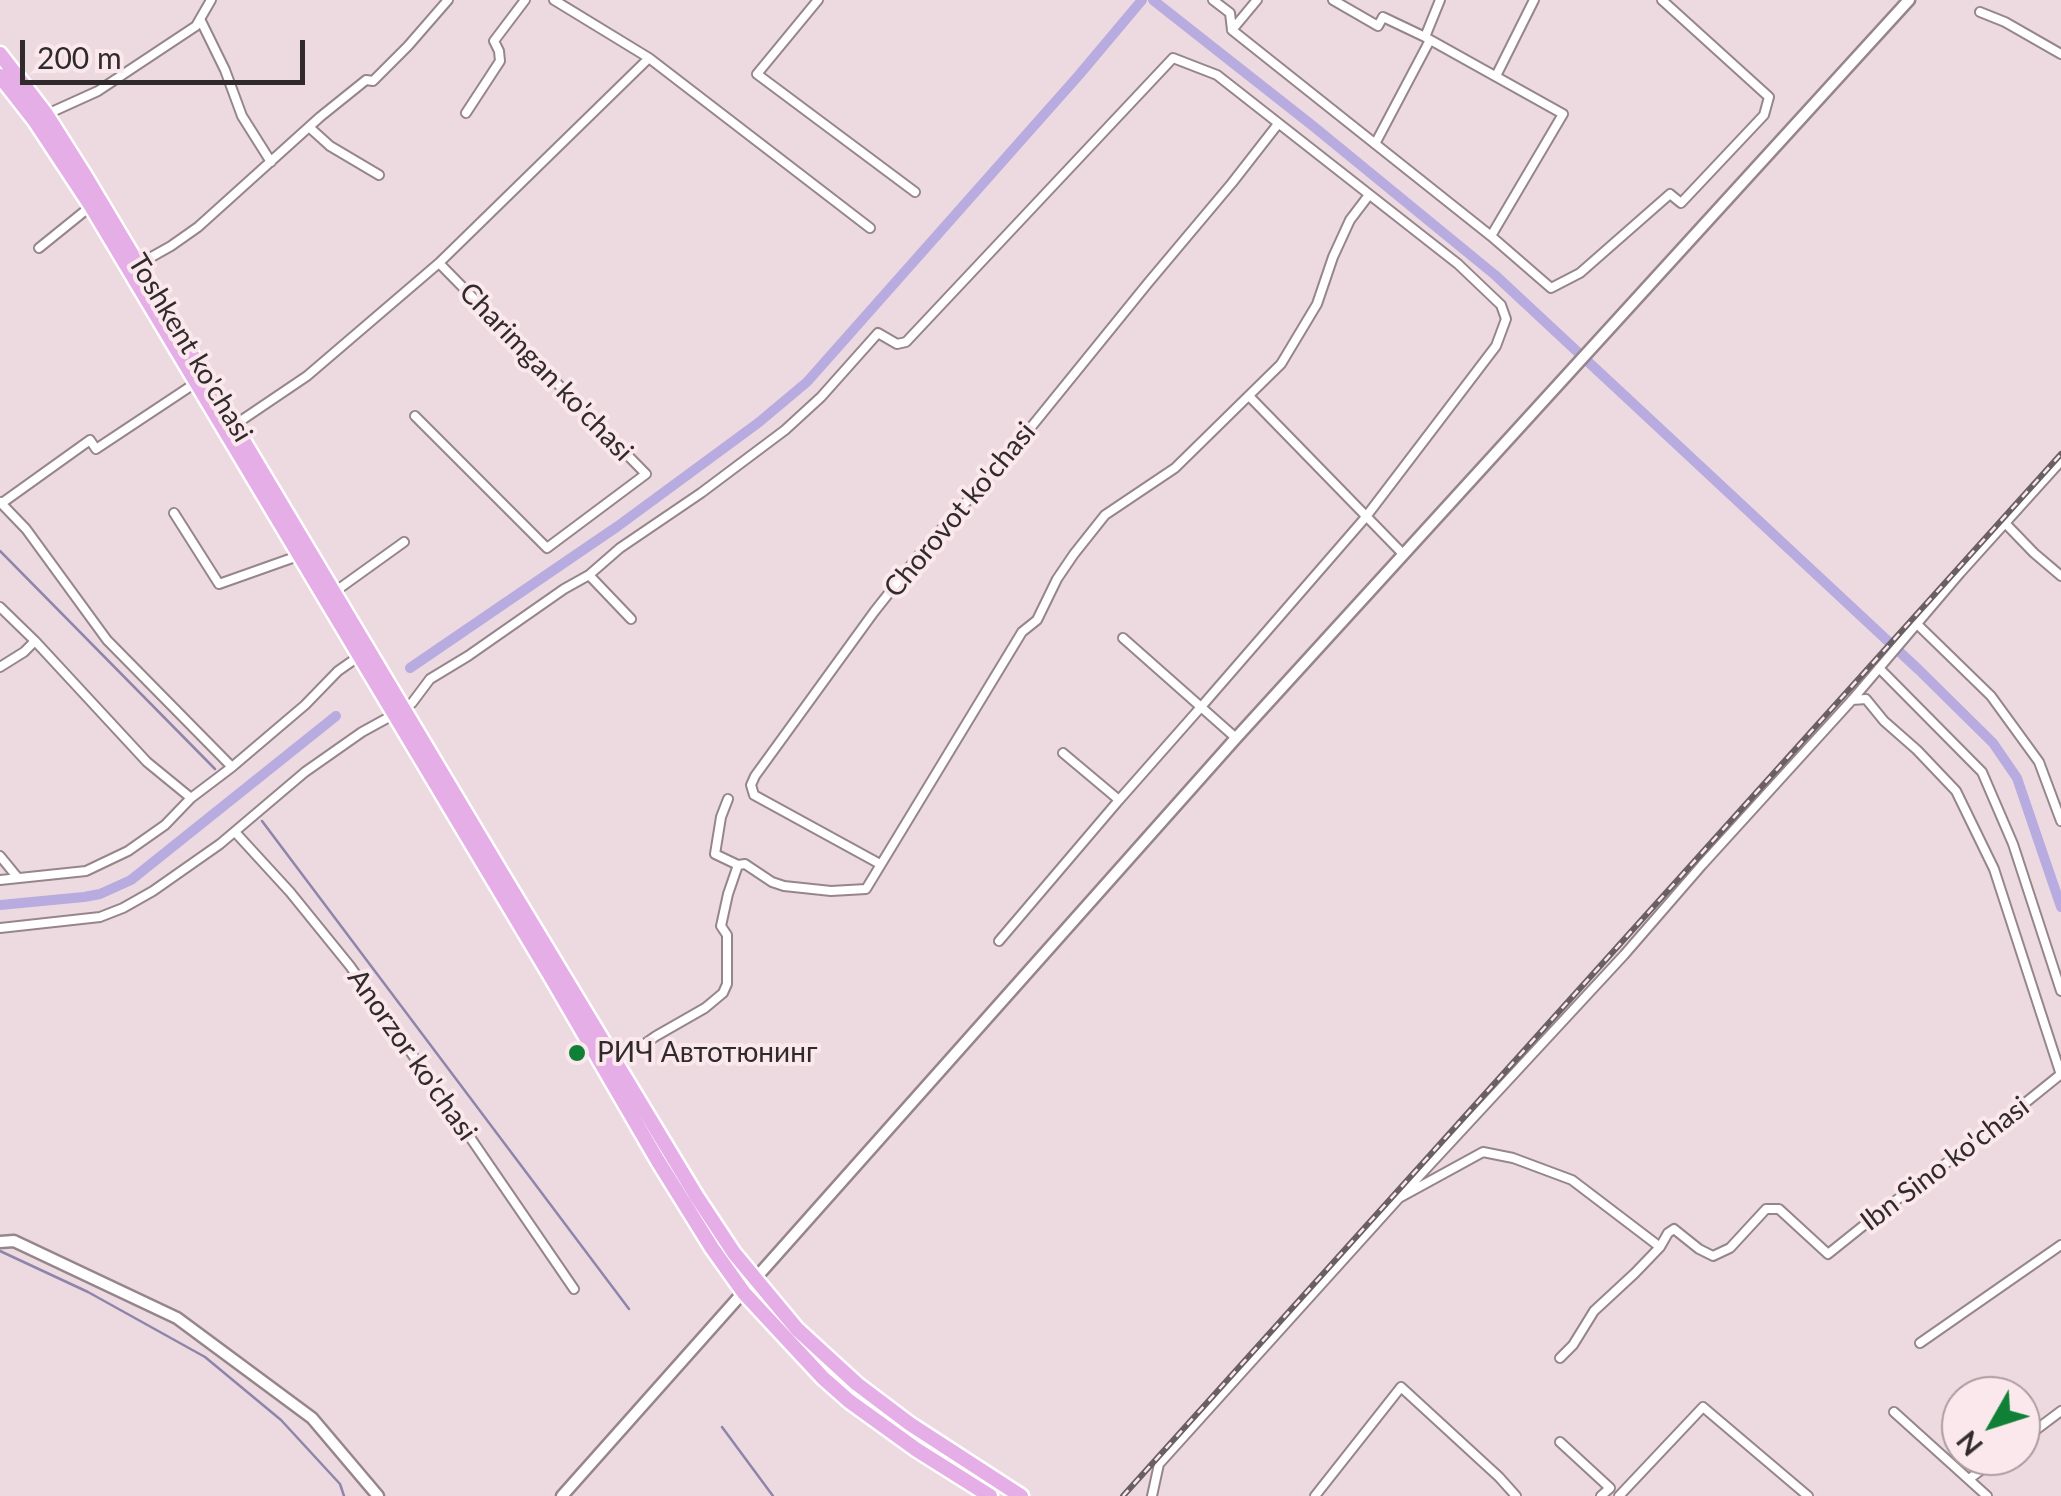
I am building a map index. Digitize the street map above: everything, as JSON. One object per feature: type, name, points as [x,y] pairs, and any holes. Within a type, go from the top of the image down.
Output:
[{"type":"highway","name":"Toshkent ko'chasi","points":[[0,54],[139,264],[298,556],[363,654]]},
{"type":"highway","name":"Toshkent ko'chasi","points":[[0,76],[41,118],[197,382],[333,593],[363,654]]},
{"type":"highway","points":[[363,654],[734,1253],[797,1329],[856,1384],[1021,1496]]},
{"type":"highway","points":[[398,711],[658,1161],[744,1293],[822,1378],[849,1401],[990,1496]]},
{"type":"street","points":[[41,118],[98,91],[196,26],[211,0]]},
{"type":"street","points":[[139,264],[198,227],[366,80],[372,82],[448,0]]},
{"type":"street","points":[[466,114],[500,61],[494,41],[525,0]]},
{"type":"street","points":[[554,0],[649,58],[870,228]]},
{"type":"street","points":[[818,0],[757,74],[915,192]]},
{"type":"street","points":[[1213,0],[1230,13],[1232,30],[1551,288],[1580,273],[1670,194],[1682,203],[1764,116],[1768,97],[1662,0]]},
{"type":"street","points":[[1232,30],[1257,0]]},
{"type":"street","points":[[1332,0],[1378,26],[1384,17],[1564,114],[1491,236]]},
{"type":"street","points":[[1376,144],[1427,39],[1440,0]]},
{"type":"street","points":[[1496,76],[1534,0]]},
{"type":"street","points":[[562,1496],[1236,738],[1909,0]]},
{"type":"street","points":[[1980,12],[2061,54]]},
{"type":"street","points":[[200,19],[242,116],[271,162]]},
{"type":"street","name":"Charimgan ko'chasi","points":[[230,428],[307,376],[439,262],[649,58]]},
{"type":"street","points":[[0,928],[100,917],[153,891],[236,832],[305,772],[412,703],[430,679],[589,575],[620,548],[785,430],[821,397],[878,333],[896,344],[906,342],[1172,58],[1217,74],[1458,264],[1501,305],[1506,320],[1496,346],[1365,518],[999,941]]},
{"type":"street","name":"Chorovot ko'chasi","points":[[880,864],[754,795],[751,785],[755,776],[927,545],[1002,462],[1278,124]]},
{"type":"street","points":[[309,128],[330,146],[380,175]]},
{"type":"street","points":[[728,799],[715,854],[738,865],[745,864],[784,886],[832,891],[866,888],[1022,632],[1037,620],[1074,554],[1105,516],[1175,468],[1281,364],[1317,304],[1350,220],[1369,195]]},
{"type":"street","points":[[39,248],[91,206]]},
{"type":"street","name":"Charimgan ko'chasi","points":[[415,416],[547,548],[646,474],[439,262]]},
{"type":"street","points":[[197,382],[96,449],[90,440],[1,502],[26,528],[106,640],[232,767]]},
{"type":"street","points":[[1250,396],[1404,556]]},
{"type":"street","points":[[1152,1496],[1159,1464],[1624,955],[2061,461]]},
{"type":"street","points":[[174,513],[219,584],[298,556]]},
{"type":"street","points":[[2005,523],[2061,576]]},
{"type":"street","points":[[333,593],[404,542]]},
{"type":"street","points":[[589,575],[632,618]]},
{"type":"street","points":[[0,607],[146,762],[191,798]]},
{"type":"street","points":[[1917,624],[1991,696],[2039,762],[2061,821]]},
{"type":"street","points":[[1123,638],[1236,738]]},
{"type":"street","points":[[0,666],[35,641]]},
{"type":"street","points":[[0,880],[86,871],[128,851],[165,825],[338,671],[363,654]]},
{"type":"street","points":[[1879,668],[1982,772],[2013,844],[2061,991]]},
{"type":"street","points":[[1852,700],[1866,700],[1956,792],[1994,869],[2061,1074]]},
{"type":"street","points":[[1063,754],[1118,800]]},
{"type":"street","name":"Anorzor ko'chasi","points":[[236,832],[350,966],[574,1289]]},
{"type":"street","points":[[0,856],[18,878]]},
{"type":"street","points":[[617,1063],[723,993],[726,935],[721,926],[738,865]]},
{"type":"street","name":"Ibn Sino ko'chasi","points":[[1660,1247],[1674,1229],[1713,1256],[1730,1248],[1766,1209],[1779,1210],[1828,1254],[2061,1074]]},
{"type":"street","points":[[1399,1198],[1483,1152],[1513,1158],[1572,1180],[1660,1247],[1594,1311],[1560,1358]]},
{"type":"street","points":[[1,1241],[14,1241],[178,1318],[312,1418],[378,1496]]},
{"type":"street","points":[[1920,1343],[2061,1245]]},
{"type":"street","points":[[1314,1496],[1401,1387],[1516,1496]]},
{"type":"street","points":[[1619,1496],[1703,1407],[1808,1496]]},
{"type":"street","points":[[1894,1412],[1987,1496]]},
{"type":"street","points":[[1560,1442],[1610,1488],[1601,1496]]},
{"type":"street","points":[[1969,1479],[1973,1476]]},
{"type":"waterway","points":[[410,668],[618,526],[807,382],[1142,0]]},
{"type":"waterway","points":[[1153,0],[1495,275],[1993,743],[2017,778],[2061,907]]},
{"type":"waterway","points":[[0,551],[215,769]]},
{"type":"waterway","points":[[0,905],[100,894],[131,880],[336,716]]},
{"type":"waterway","points":[[262,821],[629,1309]]},
{"type":"waterway","points":[[0,1251],[88,1292],[205,1357],[281,1420],[340,1484],[344,1496]]},
{"type":"waterway","points":[[722,1427],[773,1496]]},
{"type":"railway","points":[[1123,1496],[2061,454]]},
{"type":"place","name":"РИЧ Автотюнинг","points":[[577,1053]]}]
